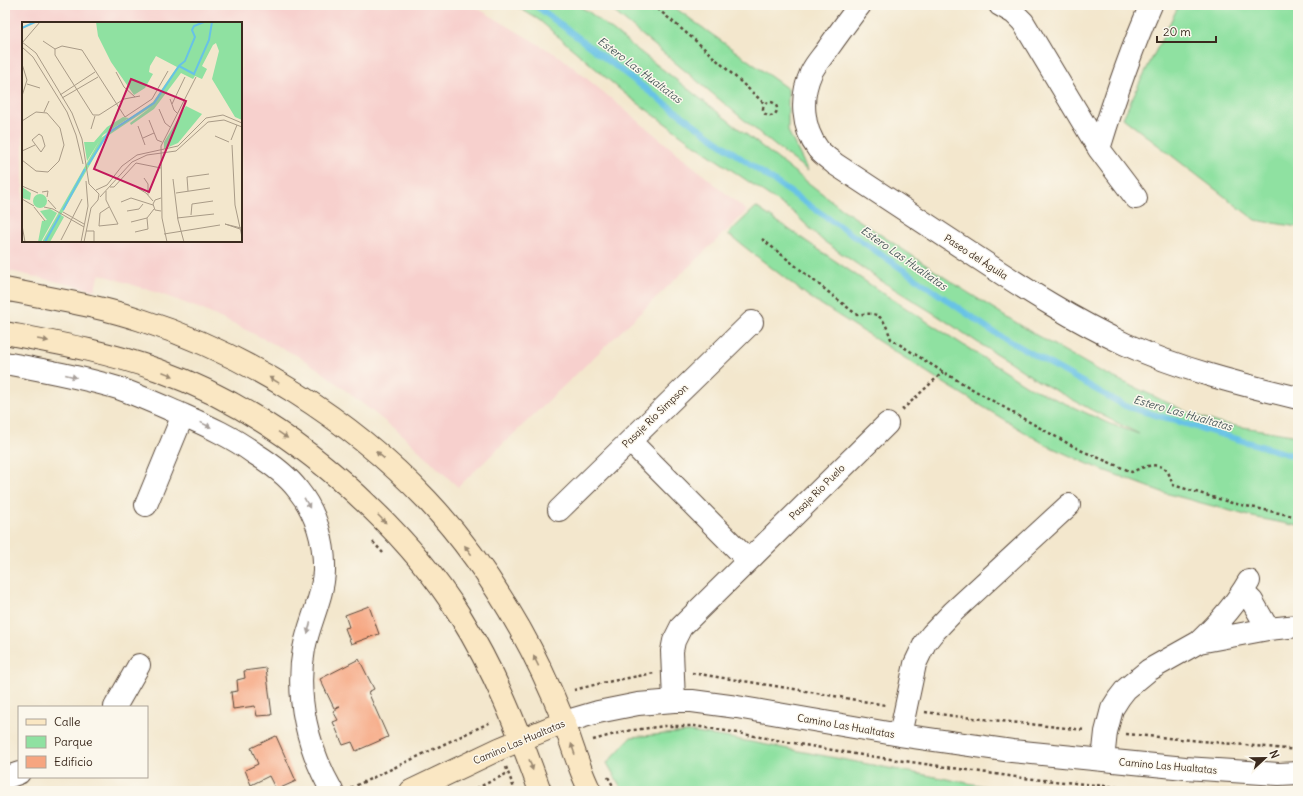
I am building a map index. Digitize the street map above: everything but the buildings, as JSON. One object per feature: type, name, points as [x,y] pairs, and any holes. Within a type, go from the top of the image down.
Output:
[{"type":"street","name":"Paseo del Águila","points":[[860,5],[819,60],[812,71],[807,84],[804,96],[805,120],[813,141],[819,150],[835,164],[916,218],[1054,307],[1095,329],[1126,344],[1191,369],[1229,381],[1298,398]]},
{"type":"street","points":[[1000,5],[1014,13],[1023,22],[1099,149],[1136,198]]},
{"type":"street","points":[[1099,149],[1112,105],[1151,5]]},
{"type":"street","points":[[5,290],[112,311],[142,320],[176,333],[226,355],[266,375],[328,415],[384,459],[428,501],[454,532],[479,564],[521,630],[564,722],[582,775],[590,791]]},
{"type":"street","name":"Pasaje Río Simpson","points":[[559,510],[752,322]]},
{"type":"street","points":[[5,333],[105,353],[185,381],[208,391],[252,415],[295,443],[334,473],[384,520],[442,588],[487,662],[499,686],[522,739],[540,791]]},
{"type":"street","points":[[5,364],[65,374],[98,383],[151,401],[184,415],[226,435],[268,462],[298,490],[313,514],[318,529],[322,547],[324,571],[323,584],[304,649],[301,673],[302,695],[310,741],[332,791]]},
{"type":"street","points":[[146,505],[184,415]]},
{"type":"street","name":"Pasaje Río Puelo","points":[[674,701],[672,651],[674,641],[681,627],[887,424]]},
{"type":"street","points":[[630,441],[748,560]]},
{"type":"street","points":[[900,735],[915,664],[925,643],[954,612],[1069,505]]},
{"type":"street","points":[[1199,642],[1225,614],[1246,587],[1252,601],[1268,628]]},
{"type":"street","points":[[1103,760],[1106,732],[1112,709],[1126,689],[1149,670],[1199,642],[1268,628],[1298,626]]},
{"type":"street","points":[[116,706],[139,665]]},
{"type":"street","name":"Camino Las Hualtatas","points":[[411,791],[522,739],[564,722],[616,708],[638,704],[674,701],[692,701],[730,706],[900,735],[1012,751],[1185,768],[1279,774],[1298,772]]},
{"type":"street","points":[[5,778],[18,773]]},
{"type":"path","points":[[653,5],[697,42],[765,104]]},
{"type":"path","points":[[772,102],[776,105],[778,110],[775,115],[768,117],[764,114],[763,108],[765,104],[772,102]]},
{"type":"path","points":[[762,239],[857,315],[869,312],[878,316],[886,324],[891,339],[943,372],[1080,450],[1132,472],[1144,467],[1157,466],[1167,472],[1173,485],[1232,503],[1298,517]]},
{"type":"path","points":[[5,244],[10,245]]},
{"type":"path","points":[[887,424],[943,372]]},
{"type":"path","points":[[371,540],[386,556]]},
{"type":"path","points":[[574,690],[616,680],[652,674],[673,672],[695,673],[794,688],[954,716],[1298,750]]},
{"type":"path","points":[[345,791],[492,721]]},
{"type":"path","points":[[592,740],[626,731],[665,726],[696,726],[855,754],[1023,778],[1157,791]]},
{"type":"path","points":[[471,791],[508,773]]},
{"type":"path","points":[[606,773],[616,791]]},
{"type":"shaded area","points":[[5,5],[472,5],[562,58],[747,211],[458,487],[401,434],[321,371],[298,356],[201,309],[100,274],[94,290],[5,270]]},
{"type":"green space","points":[[512,5],[577,5],[589,12],[842,209],[959,287],[1036,335],[1100,371],[1185,411],[1218,423],[1298,436],[1298,526],[1253,517],[1165,493],[1095,467],[1046,445],[947,385],[808,296],[728,234],[756,207],[881,292],[1027,386],[1110,424],[1139,434],[1038,381],[880,280],[822,240],[793,212],[692,143],[624,93],[539,20]]},
{"type":"green space","points":[[606,5],[671,5],[788,89],[788,131],[808,171],[773,144]]},
{"type":"green space","points":[[1179,5],[1298,5],[1298,227],[1255,220],[1123,118]]},
{"type":"green space","points":[[689,732],[730,738],[1010,791],[623,791],[607,763],[631,737]]},
{"type":"waterway","name":"Estero Las Hualtatas","points":[[535,5],[663,102],[745,161],[992,331],[1125,406],[1298,457]]}]
